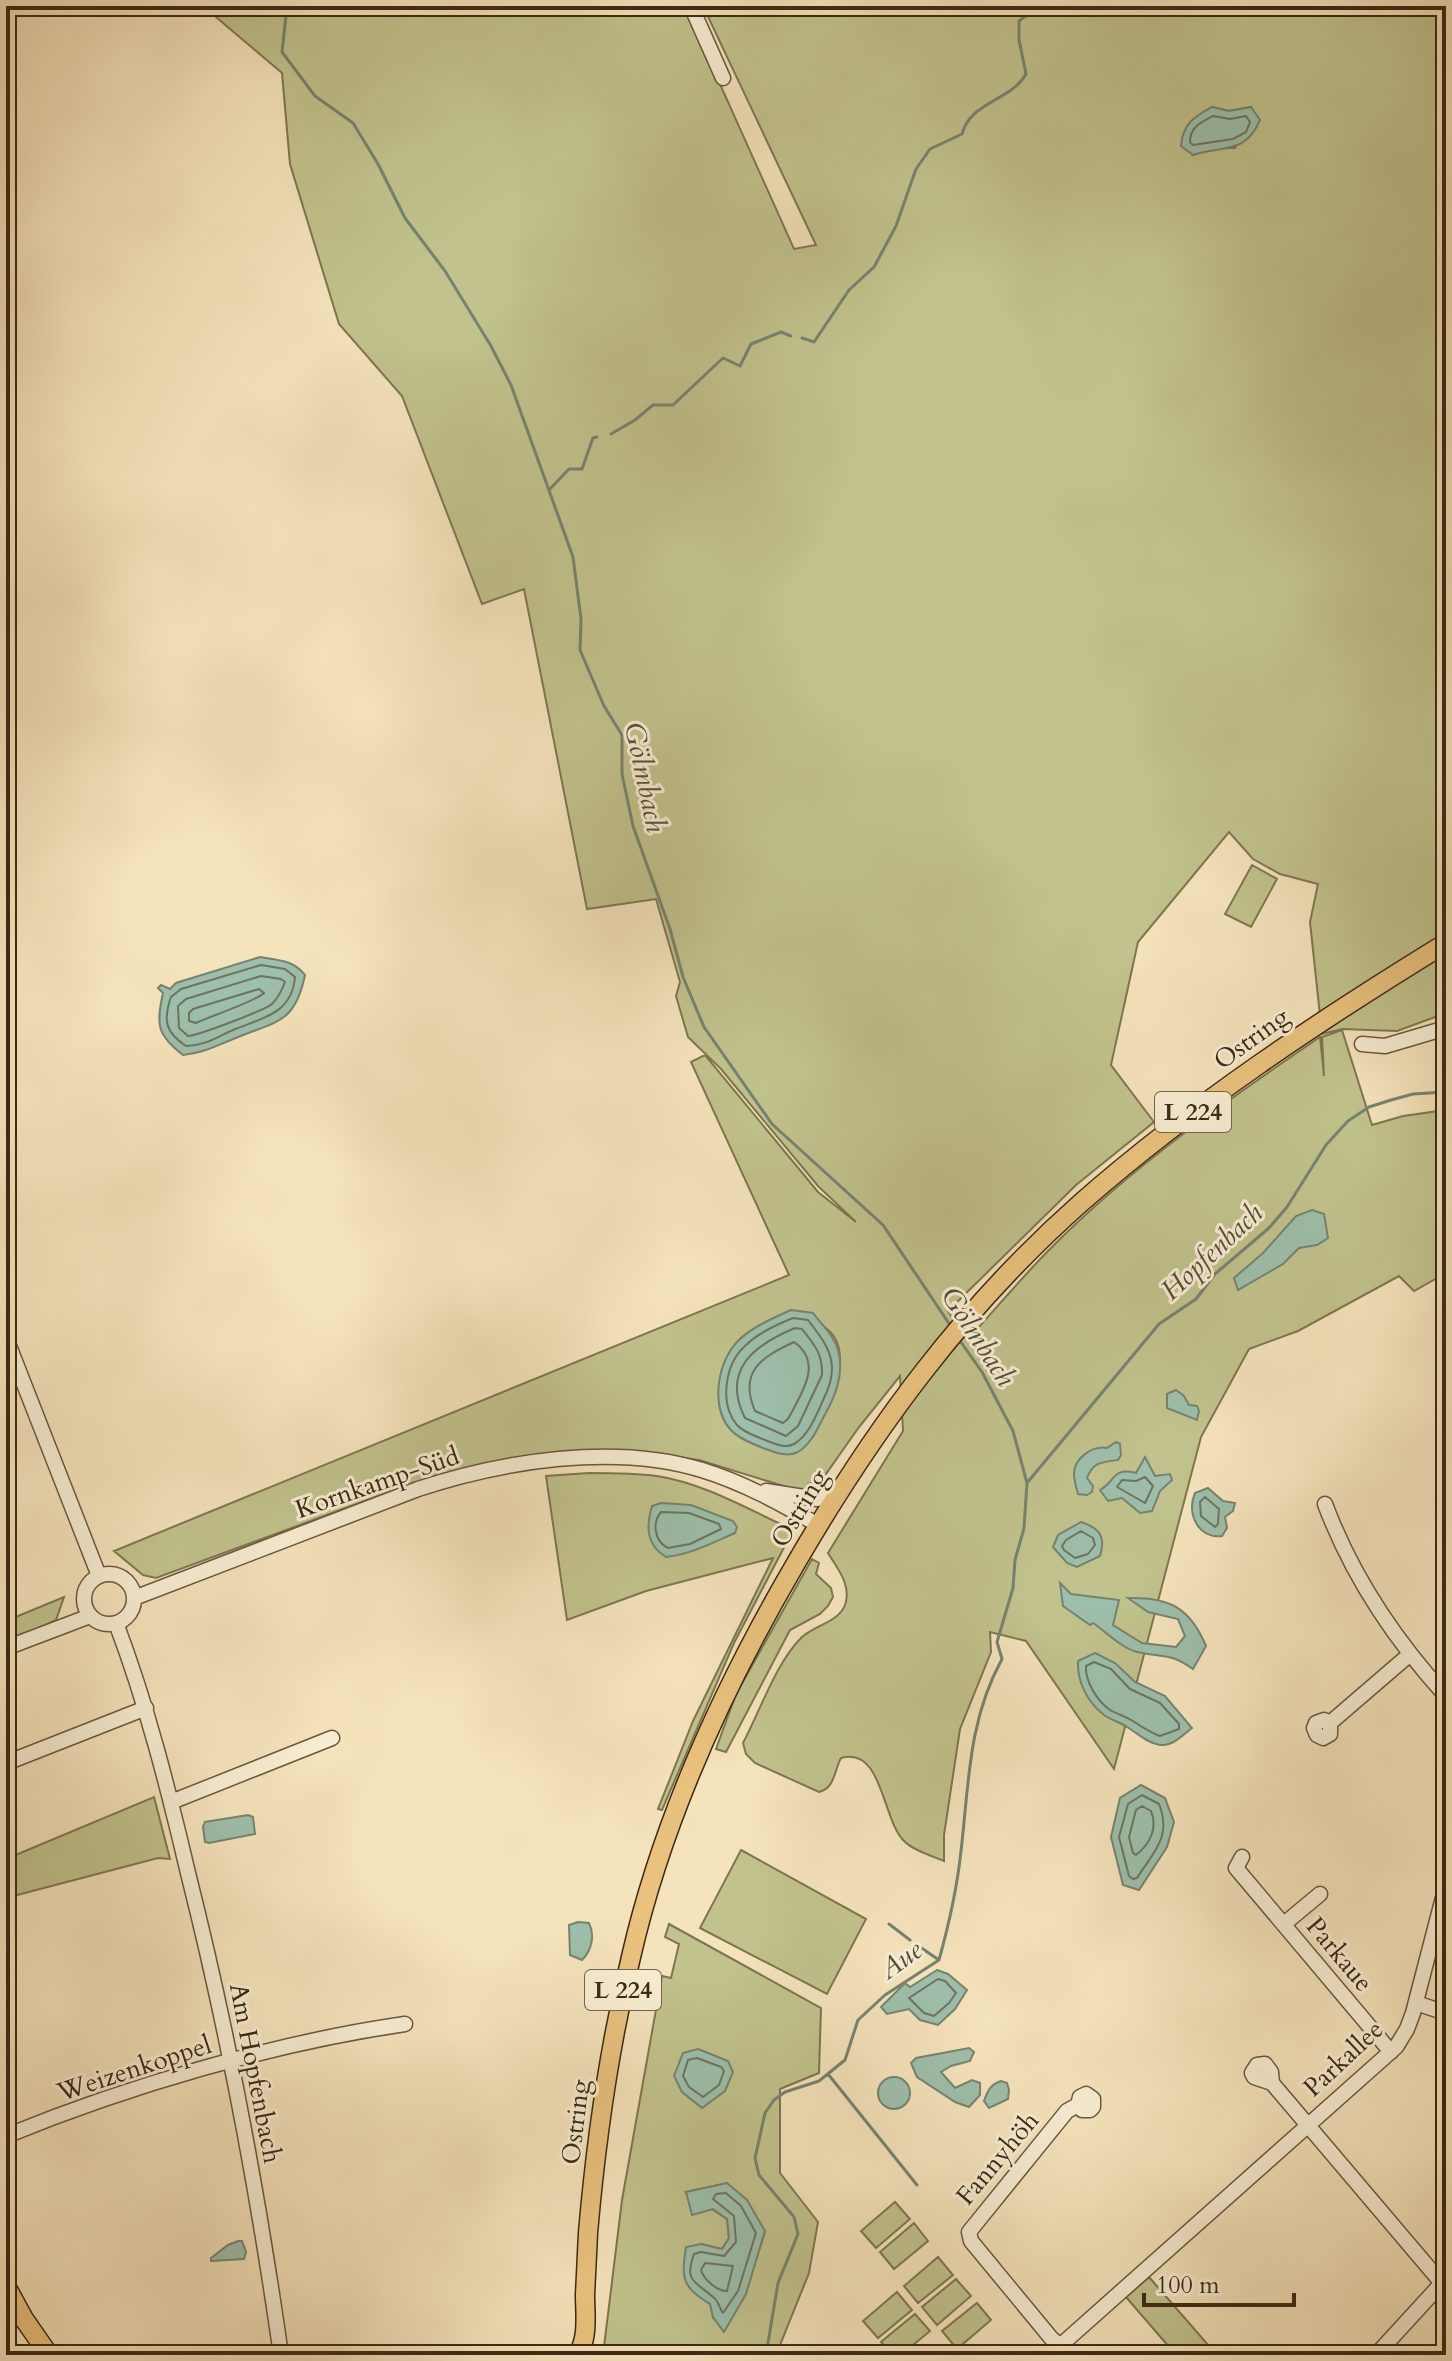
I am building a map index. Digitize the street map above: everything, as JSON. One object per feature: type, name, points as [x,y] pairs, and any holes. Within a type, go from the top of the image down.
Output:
[{"type":"main road","name":"Ostring","points":[[584,2342],[588,2237],[600,2115],[617,2017],[646,1898],[687,1782],[727,1689],[836,1494],[914,1382],[951,1335],[1080,1204],[1180,1121],[1306,1030],[1446,943]]},
{"type":"main road","points":[[6,2286],[49,2355]]},
{"type":"main road","points":[[6,2308],[36,2355]]},
{"type":"main road","points":[[569,2355],[584,2342]]},
{"type":"street","points":[[691,6],[723,78]]},
{"type":"street","points":[[1362,1044],[1385,1046],[1446,1028]]},
{"type":"street","points":[[6,1338],[99,1576]]},
{"type":"street","name":"Kornkamp-Süd","points":[[132,1593],[164,1587],[439,1482],[492,1469],[566,1460],[638,1459],[701,1470],[754,1489],[818,1525]]},
{"type":"street","name":"Kornkamp-Süd","points":[[754,1489],[817,1499],[836,1494]]},
{"type":"street","points":[[801,1497],[813,1509],[818,1525]]},
{"type":"street","points":[[1325,1504],[1336,1534],[1372,1600],[1409,1655],[1446,1696]]},
{"type":"street","points":[[99,1576],[120,1577],[132,1593],[127,1616],[116,1623],[99,1622],[88,1612],[85,1592],[99,1576]]},
{"type":"street","points":[[6,1648],[88,1612]]},
{"type":"street","name":"Am Hopfenbach","points":[[116,1623],[146,1708],[171,1802],[231,2062],[281,2355]]},
{"type":"street","points":[[1330,1723],[1409,1655]]},
{"type":"street","points":[[6,1763],[146,1708]]},
{"type":"street","points":[[171,1802],[332,1738]]},
{"type":"street","name":"Parkaue","points":[[1242,1857],[1236,1868],[1391,2052]]},
{"type":"street","name":"Parkallee","points":[[1065,2350],[1307,2124],[1391,2052],[1407,2029],[1416,2003],[1446,1886]]},
{"type":"street","name":"Parkaue","points":[[1284,1924],[1320,1894]]},
{"type":"street","points":[[1416,2003],[1446,2013]]},
{"type":"street","name":"Weizenkoppel","points":[[6,2136],[78,2109],[231,2062],[327,2038],[405,2024]]},
{"type":"street","points":[[1272,2083],[1444,2285],[1376,2355]]},
{"type":"street","name":"Fannyhöh","points":[[1065,2350],[1051,2338],[971,2241],[969,2232],[1067,2111],[1078,2105]]},
{"type":"green space","points":[[203,6],[685,6],[794,249],[816,245],[703,6],[1275,6],[1284,11],[1296,6],[1323,6],[1344,13],[1362,6],[1446,6],[1446,1013],[1397,1031],[1342,1029],[1322,1034],[1310,922],[1318,884],[1280,874],[1253,859],[1229,832],[1138,942],[1111,1065],[1154,1122],[1076,1185],[948,1311],[967,1340],[1039,1260],[1113,1190],[1215,1111],[1320,1037],[1324,1076],[1322,1037],[1342,1030],[1372,1125],[1403,1116],[1446,1110],[1446,1273],[1414,1291],[1399,1276],[1298,1331],[1249,1349],[1201,1437],[1114,1769],[1026,1641],[990,1632],[991,1652],[960,1729],[944,1835],[944,1861],[904,1841],[874,1773],[855,1757],[841,1758],[831,1783],[819,1792],[755,1763],[746,1754],[743,1743],[792,1648],[806,1634],[837,1616],[845,1605],[845,1584],[828,1553],[903,1431],[900,1376],[821,1481],[808,1484],[803,1492],[699,1460],[640,1452],[400,1488],[156,1578],[143,1575],[114,1551],[789,1275],[691,1062],[705,1055],[818,1192],[856,1222],[818,1186],[721,1069],[688,1037],[676,996],[680,982],[656,899],[587,909],[524,589],[482,604],[402,396],[339,324],[290,164],[282,73]],"holes":[[[1212,107],[1229,111],[1251,107],[1235,148],[1213,148],[1193,155]],[[780,1315],[823,1326],[834,1336],[840,1364],[832,1396],[813,1437],[772,1451],[733,1432],[721,1413],[719,1390],[728,1355],[738,1341]]]},
{"type":"green space","points":[[1252,865],[1277,879],[1251,927],[1225,914]]},
{"type":"green space","points":[[589,1473],[649,1475],[690,1484],[785,1526],[790,1536],[734,1643],[662,1810],[658,1809],[693,1721],[773,1558],[646,1591],[567,1620],[546,1476]]},
{"type":"green space","points":[[812,1559],[819,1563],[816,1574],[831,1588],[833,1597],[820,1614],[790,1630],[726,1752],[716,1749],[736,1694]]},
{"type":"green space","points":[[64,1597],[56,1620],[6,1644],[6,1621]]},
{"type":"green space","points":[[154,1797],[170,1859],[158,1858],[6,1898],[6,1859]]},
{"type":"green space","points":[[741,1850],[866,1919],[827,1994],[700,1928]]},
{"type":"green space","points":[[669,1924],[821,2008],[819,2073],[780,2089],[780,2173],[818,2222],[809,2273],[776,2355],[603,2355],[622,2200],[662,1976],[671,1978],[679,1944],[665,1937]],"holes":[[[727,2183],[765,2232],[755,2262],[713,2317],[701,2244],[722,2249],[729,2238],[727,2219],[686,2192]]]},
{"type":"green space","points":[[895,2202],[910,2219],[876,2248],[861,2231]]},
{"type":"green space","points":[[914,2223],[928,2241],[894,2269],[880,2252]]},
{"type":"green space","points":[[938,2257],[953,2275],[918,2303],[904,2286]]},
{"type":"green space","points":[[1149,2277],[1215,2355],[1176,2355],[1126,2297]]},
{"type":"green space","points":[[956,2279],[971,2296],[937,2325],[922,2307]]},
{"type":"green space","points":[[897,2292],[912,2310],[878,2338],[863,2321]]},
{"type":"green space","points":[[977,2303],[991,2320],[957,2349],[942,2331]]},
{"type":"green space","points":[[915,2314],[930,2331],[901,2355],[892,2355],[881,2342]]},
{"type":"water","points":[[1212,107],[1229,111],[1251,107],[1260,120],[1248,139],[1240,144],[1193,155],[1181,146],[1184,132],[1195,118]]},
{"type":"water","points":[[260,957],[290,964],[305,975],[296,1003],[289,1012],[273,1024],[183,1055],[163,1035],[159,1021],[163,993],[158,988],[161,985],[170,989],[176,983]]},
{"type":"water","points":[[1312,1210],[1324,1214],[1328,1238],[1317,1245],[1299,1248],[1283,1264],[1238,1290],[1234,1278],[1263,1253],[1296,1216]]},
{"type":"water","points":[[791,1310],[813,1313],[828,1331],[839,1354],[840,1372],[833,1399],[812,1437],[798,1452],[785,1454],[750,1442],[731,1430],[720,1409],[719,1384],[731,1349],[739,1340]]},
{"type":"water","points":[[1176,1390],[1189,1405],[1197,1406],[1197,1420],[1167,1408],[1167,1394]]},
{"type":"water","points":[[1116,1442],[1120,1444],[1118,1460],[1095,1466],[1087,1478],[1093,1486],[1092,1492],[1078,1494],[1074,1474],[1077,1463],[1090,1451],[1107,1448]]},
{"type":"water","points":[[1145,1457],[1155,1476],[1170,1474],[1172,1480],[1160,1491],[1152,1511],[1140,1513],[1122,1498],[1108,1501],[1100,1490],[1118,1473],[1136,1473]]},
{"type":"water","points":[[1208,1488],[1223,1501],[1235,1503],[1233,1511],[1225,1517],[1227,1528],[1222,1536],[1206,1533],[1193,1516],[1195,1493]]},
{"type":"water","points":[[661,1503],[691,1505],[733,1521],[737,1527],[735,1533],[693,1551],[666,1557],[655,1547],[649,1535],[652,1506]]},
{"type":"water","points":[[1081,1522],[1097,1530],[1102,1544],[1100,1556],[1077,1567],[1067,1563],[1053,1547],[1058,1535]]},
{"type":"water","points":[[1060,1583],[1071,1594],[1119,1600],[1113,1625],[1142,1643],[1176,1647],[1185,1636],[1178,1619],[1148,1612],[1128,1598],[1156,1600],[1177,1607],[1193,1622],[1206,1646],[1193,1669],[1172,1658],[1132,1650],[1063,1606]]},
{"type":"water","points":[[1095,1653],[1115,1663],[1135,1682],[1165,1696],[1192,1728],[1173,1742],[1160,1745],[1104,1715],[1088,1697],[1078,1669],[1078,1661]]},
{"type":"water","points":[[1141,1785],[1165,1798],[1174,1822],[1167,1847],[1139,1890],[1123,1885],[1111,1837],[1120,1798]]},
{"type":"water","points":[[248,1815],[253,1817],[255,1834],[205,1842],[205,1822]]},
{"type":"water","points":[[589,1923],[592,1932],[590,1947],[582,1960],[570,1955],[569,1925]]},
{"type":"water","points":[[937,1970],[948,1974],[967,1990],[955,2009],[938,2025],[920,2020],[909,2009],[887,2014],[881,2007],[905,1983],[910,1987]]},
{"type":"water","points":[[969,2048],[974,2052],[970,2061],[941,2072],[955,2088],[972,2080],[980,2083],[980,2095],[969,2107],[955,2102],[917,2077],[911,2063],[916,2058]]},
{"type":"water","points":[[698,2049],[728,2061],[733,2072],[725,2091],[702,2108],[682,2092],[674,2076],[683,2053]]},
{"type":"water","points":[[894,2077],[906,2081],[910,2093],[906,2105],[894,2109],[882,2105],[878,2093],[882,2081]]},
{"type":"water","points":[[1001,2081],[1007,2083],[1008,2099],[989,2108],[984,2101],[987,2094],[992,2086]]},
{"type":"water","points":[[727,2183],[747,2200],[765,2231],[746,2294],[724,2332],[713,2317],[710,2304],[689,2287],[684,2267],[686,2247],[701,2244],[722,2249],[729,2238],[727,2219],[713,2209],[692,2215],[686,2192]]},
{"type":"water","points":[[242,2241],[246,2252],[244,2259],[211,2261],[228,2245]]},
{"type":"waterway","name":"Gölmbach","points":[[287,6],[282,52],[315,96],[353,123],[405,218],[445,271],[511,385],[573,557],[581,619],[580,650],[604,706],[622,735],[622,774],[633,826],[670,929],[683,977],[704,1027],[772,1124],[883,1225],[952,1328]]},
{"type":"waterway","points":[[802,338],[814,342],[849,290],[874,267],[896,226],[916,169],[930,149],[962,134],[974,114],[1011,90],[1026,74],[1019,40],[1019,21],[1039,6]]},
{"type":"waterway","points":[[611,434],[653,405],[673,405],[723,358],[740,366],[751,344],[781,332],[791,336]]},
{"type":"waterway","points":[[549,490],[569,469],[582,469],[593,438],[597,437]]},
{"type":"waterway","name":"Hopfenbach","points":[[1027,1483],[1159,1324],[1196,1299],[1215,1274],[1269,1228],[1287,1207],[1326,1145],[1348,1121],[1369,1107],[1391,1100],[1413,1094],[1446,1092]]},
{"type":"waterway","name":"Aue","points":[[766,2355],[778,2283],[798,2234],[794,2217],[759,2175],[755,2158],[765,2113],[774,2100],[785,2092],[819,2081],[845,2060],[858,2020],[885,1995],[939,1960],[957,1879],[976,1729],[1002,1659],[997,1642],[1013,1588],[1015,1560],[1024,1528],[1027,1483],[1013,1431],[982,1372],[958,1338]]},
{"type":"waterway","points":[[889,1924],[910,1940]]},
{"type":"waterway","points":[[917,1945],[939,1960]]},
{"type":"waterway","points":[[828,2074],[917,2185]]}]
